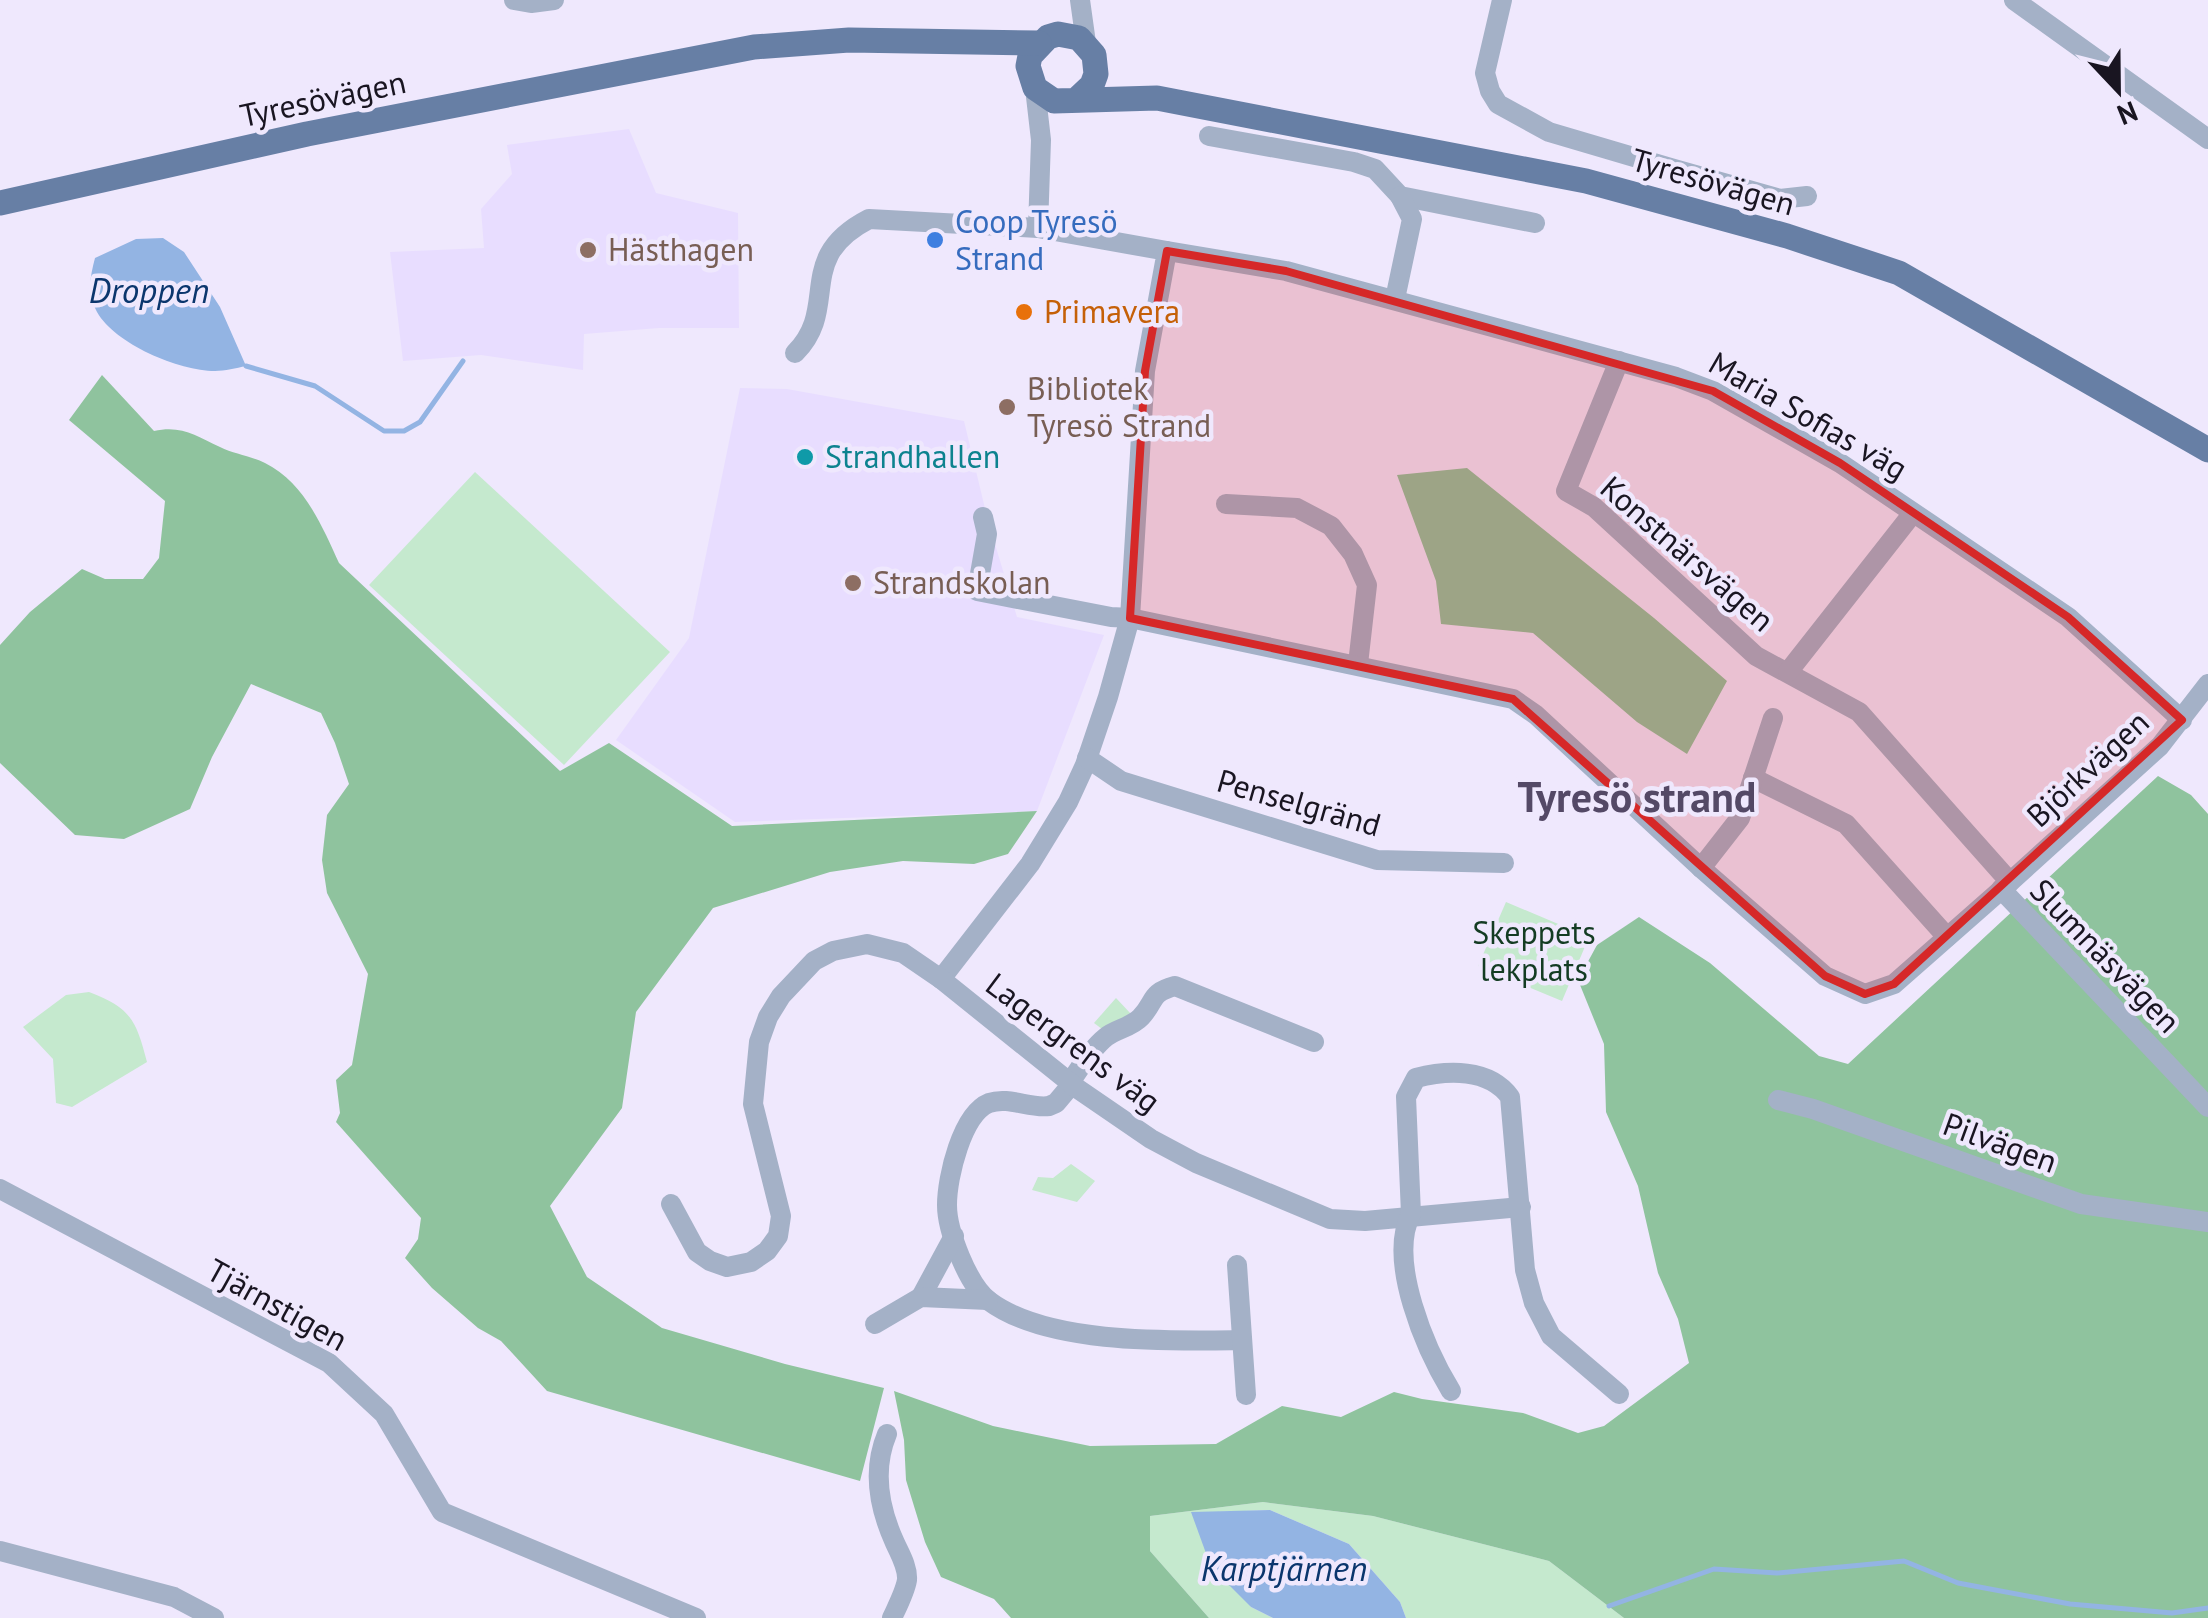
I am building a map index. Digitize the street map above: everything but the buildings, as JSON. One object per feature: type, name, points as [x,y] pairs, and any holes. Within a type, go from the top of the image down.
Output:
[{"type":"main road","name":"Tyresövägen","points":[[0,203],[306,134],[754,47],[850,40],[1049,39],[1069,34],[1157,98]]},
{"type":"main road","points":[[1032,84],[1030,56],[1049,39]]},
{"type":"main road","name":"Tyresövägen","points":[[661,64],[851,52],[987,53],[1044,97],[1070,101],[1157,98],[1586,181],[1787,236],[1898,273],[2208,450]]},
{"type":"main road","points":[[1070,101],[1092,86],[1092,54]]},
{"type":"street","points":[[514,0],[554,0]]},
{"type":"street","points":[[1049,39],[1078,0]]},
{"type":"street","points":[[1078,0],[1092,54]]},
{"type":"street","points":[[1502,0],[1486,73],[1498,104],[1549,132],[1780,199],[1807,196]]},
{"type":"street","points":[[2014,0],[2208,139]]},
{"type":"street","points":[[1032,84],[1041,140],[1038,228]]},
{"type":"street","points":[[1041,140],[1070,101]]},
{"type":"street","points":[[1209,136],[1375,169],[1400,196],[1412,218],[1394,299]]},
{"type":"street","points":[[1400,196],[1535,224]]},
{"type":"street","points":[[795,352],[804,344],[816,318],[827,255],[836,241],[857,226],[881,218],[1038,228],[1166,251]]},
{"type":"street","name":"Maria Sofias väg","points":[[1166,251],[1286,271],[1676,377],[1713,392],[1840,464],[2068,617],[2182,720]]},
{"type":"street","name":"Lagergrens väg","points":[[1166,251],[1145,371],[1130,618],[1087,758],[1068,802],[1030,864],[941,979],[1071,1083],[1166,1147],[1330,1219],[1365,1221],[1411,1214]]},
{"type":"street","name":"Konstnärsvägen","points":[[1619,361],[1566,492],[1594,507],[1756,656],[1859,712],[2006,886]]},
{"type":"street","points":[[1226,504],[1297,508],[1331,526],[1353,554],[1368,585],[1358,664]]},
{"type":"street","name":"Konstnärsvägen","points":[[1788,672],[1913,513]]},
{"type":"street","points":[[983,518],[987,534],[977,591],[1130,618]]},
{"type":"street","name":"Björkvägen","points":[[1130,618],[1513,699],[1536,715],[1824,976],[1866,994],[1894,984],[2006,886],[2160,746],[2208,684]]},
{"type":"street","points":[[1701,868],[1740,818],[1773,718]]},
{"type":"street","name":"Penselgränd","points":[[1087,758],[1121,781],[1377,860],[1504,863]]},
{"type":"street","points":[[1753,778],[1846,824],[1947,938]]},
{"type":"street","name":"Slumnäsvägen","points":[[2006,886],[2208,1106]]},
{"type":"street","points":[[671,1204],[696,1252],[710,1261],[727,1267],[751,1262],[766,1251],[778,1236],[781,1216],[757,1130],[753,1090],[759,1042],[768,1017],[796,978],[814,961],[850,946],[867,944],[903,953],[941,979]]},
{"type":"street","points":[[1242,1340],[1166,1341],[1108,1336],[1052,1326],[1014,1314],[988,1300],[968,1274],[947,1205],[958,1146],[978,1110],[1000,1101],[1038,1108],[1050,1106],[1096,1046],[1109,1034],[1143,1016],[1152,996],[1161,990],[1175,986],[1314,1042]]},
{"type":"street","points":[[1451,1392],[1419,1328],[1408,1290],[1404,1228],[1411,1214],[1406,1098],[1416,1078],[1439,1072],[1464,1072],[1502,1086],[1510,1097],[1525,1270],[1534,1303],[1551,1336],[1619,1394]]},
{"type":"street","name":"Pilvägen","points":[[1778,1100],[2081,1204],[2208,1222]]},
{"type":"street","name":"Tjärnstigen","points":[[0,1190],[329,1364],[384,1414],[442,1512],[696,1618]]},
{"type":"street","points":[[1411,1214],[1520,1207]]},
{"type":"street","points":[[875,1324],[921,1297],[954,1236]]},
{"type":"street","points":[[1237,1265],[1246,1395]]},
{"type":"street","points":[[921,1297],[988,1300]]},
{"type":"street","points":[[887,1434],[878,1456],[880,1499],[907,1580],[892,1618]]},
{"type":"street","points":[[0,1551],[174,1597],[214,1618]]},
{"type":"highlighted area","points":[[1167,251],[1286,271],[1713,391],[1840,463],[2068,617],[2182,720],[1894,984],[1865,994],[1825,976],[1513,699],[1130,618],[1145,371]]},
{"type":"shaded area","name":"Hästhagen","points":[[629,129],[656,193],[738,213],[739,328],[659,328],[584,334],[583,370],[481,355],[403,361],[390,252],[484,248],[481,209],[512,174],[507,145]]},
{"type":"shaded area","name":"Strandskolan","points":[[740,388],[787,389],[964,421],[1017,617],[1104,635],[1037,811],[735,822],[616,740],[689,638]]},
{"type":"green space","points":[[102,375],[154,431],[173,429],[188,433],[265,463],[291,481],[310,506],[339,563],[560,771],[609,743],[732,826],[1037,811],[1008,854],[974,864],[903,861],[830,872],[713,908],[636,1012],[622,1108],[550,1206],[587,1277],[662,1328],[884,1388],[860,1481],[547,1391],[501,1341],[478,1328],[405,1258],[418,1239],[421,1218],[336,1122],[340,1113],[336,1080],[352,1065],[368,974],[327,893],[322,860],[327,815],[349,784],[321,713],[251,684],[212,757],[190,809],[124,839],[75,835],[0,763],[0,645],[30,612],[82,569],[105,579],[143,579],[159,558],[165,501],[69,420]]},
{"type":"green space","points":[[1467,468],[1727,681],[1687,754],[1637,722],[1533,633],[1441,624],[1436,581],[1397,475]]},
{"type":"green space","points":[[475,472],[670,652],[564,765],[369,585]]},
{"type":"green space","points":[[2158,776],[2191,795],[2208,814],[2208,1618],[1624,1618],[1549,1561],[1373,1516],[1263,1502],[1150,1516],[1150,1551],[1209,1618],[1011,1618],[994,1599],[941,1577],[925,1542],[906,1480],[904,1440],[894,1391],[993,1426],[1090,1446],[1216,1444],[1282,1406],[1341,1417],[1394,1392],[1523,1413],[1578,1433],[1604,1426],[1689,1363],[1678,1319],[1658,1273],[1638,1186],[1606,1112],[1604,1044],[1578,980],[1597,945],[1639,917],[1710,963],[1819,1056],[1848,1064]]},
{"type":"green space","name":"Skeppets lekplats","points":[[1506,902],[1589,937],[1562,1001],[1478,966]]},
{"type":"green space","points":[[89,992],[130,1017],[147,1062],[72,1107],[56,1103],[53,1059],[23,1027],[66,995]]},
{"type":"green space","points":[[1116,998],[1131,1014],[1102,1029],[1094,1023]]},
{"type":"green space","points":[[1071,1164],[1095,1181],[1077,1202],[1032,1190],[1038,1177],[1053,1178]]},
{"type":"green space","points":[[1263,1502],[1373,1516],[1549,1561],[1624,1618],[1406,1618],[1400,1602],[1349,1544],[1270,1510],[1192,1513],[1251,1607],[1273,1618],[1209,1618],[1150,1551],[1150,1516]]},
{"type":"water","name":"Droppen","points":[[163,238],[184,252],[220,307],[246,366],[215,371],[167,361],[118,335],[97,312],[90,285],[95,258],[136,239]]},
{"type":"water","name":"Karptjärnen","points":[[1270,1510],[1349,1544],[1400,1602],[1406,1618],[1273,1618],[1251,1607],[1211,1567],[1191,1512]]},
{"type":"waterway","points":[[246,366],[315,386],[384,431],[404,431],[420,422],[463,361]]},
{"type":"waterway","points":[[1609,1606],[1714,1569],[1777,1573],[1904,1561],[1958,1583],[2070,1604],[2172,1613],[2208,1608]]},
{"type":"place","name":"Coop Tyresö Strand","points":[[935,240]]},
{"type":"place","name":"Hästhagen","points":[[588,250]]},
{"type":"place","name":"Primavera","points":[[1024,312]]},
{"type":"place","name":"Bibliotek Tyresö Strand","points":[[1007,407]]},
{"type":"place","name":"Strandhallen","points":[[805,457]]},
{"type":"place","name":"Strandskolan","points":[[853,583]]},
{"type":"district","name":"Tyresö strand","points":[[1637,797]]}]
